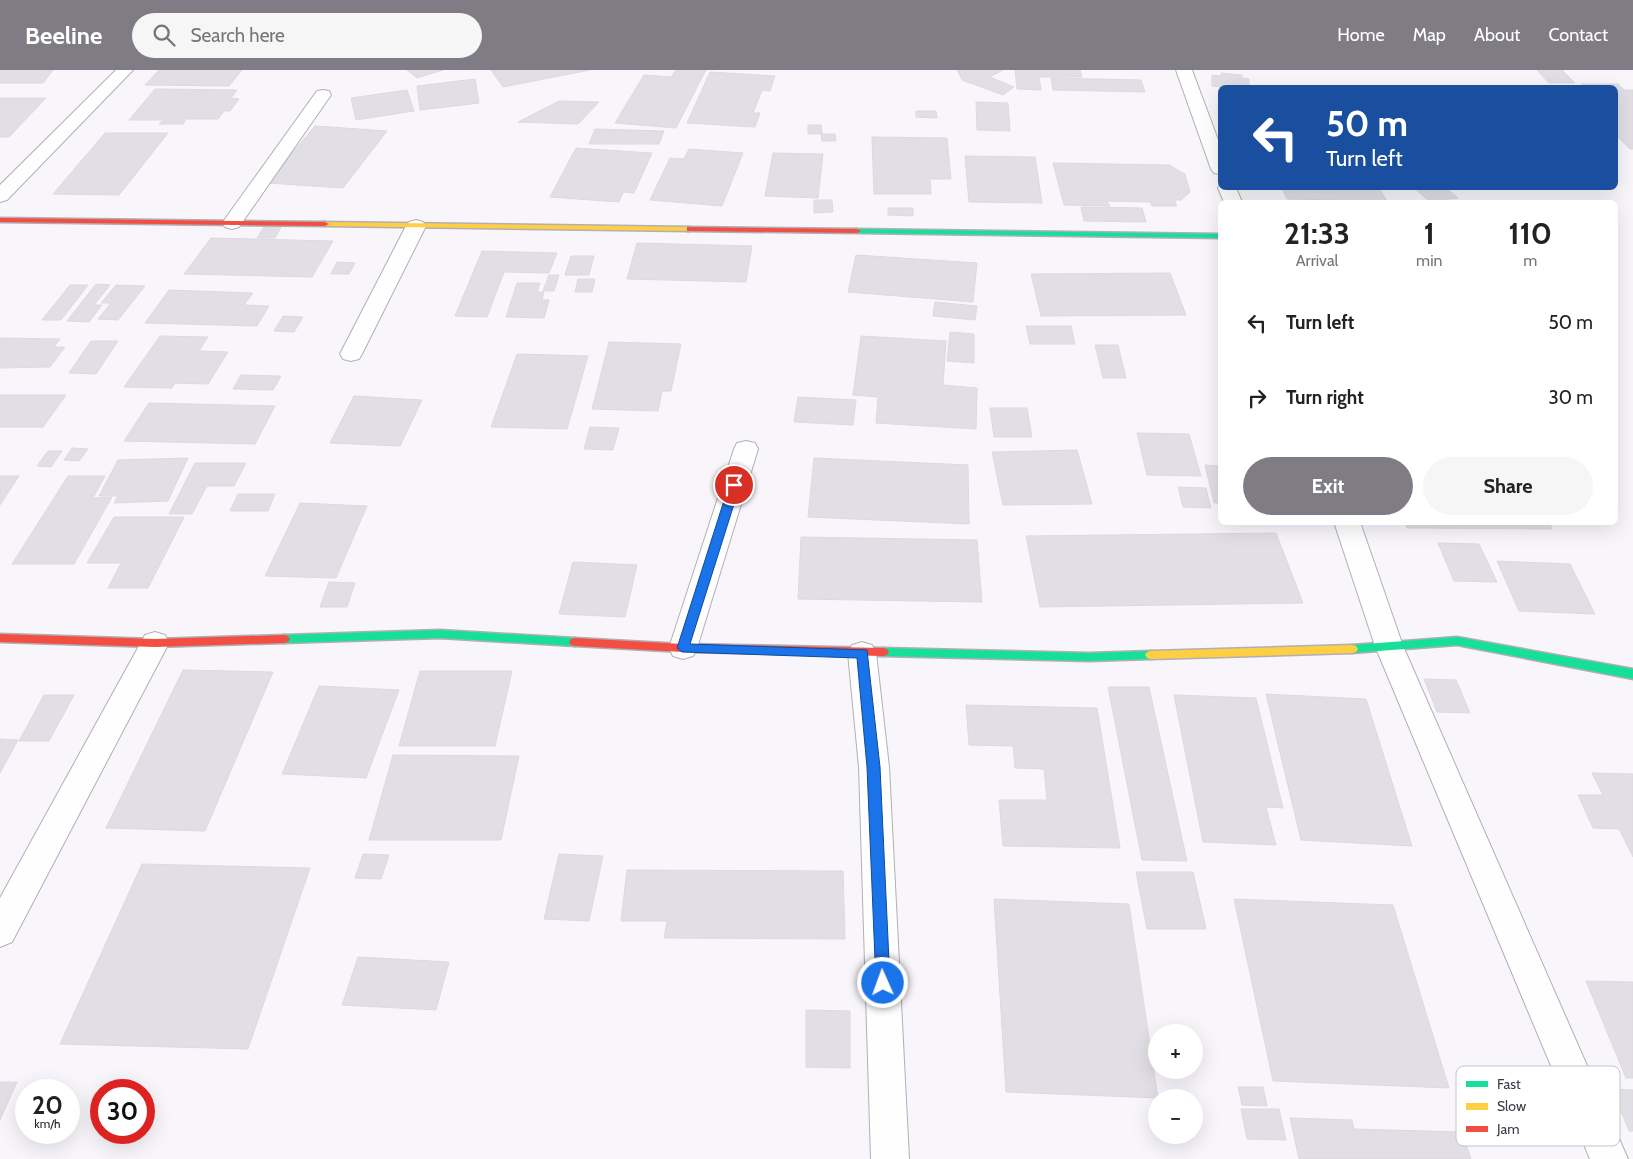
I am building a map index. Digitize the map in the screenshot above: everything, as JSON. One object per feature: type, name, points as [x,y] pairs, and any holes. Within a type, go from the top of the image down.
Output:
[{"type":"street","points":[[0,196],[125,70]]},
{"type":"street","points":[[1184,70],[1218,164]]},
{"type":"street","points":[[232,223],[324,95]]},
{"type":"street","points":[[0,220],[1218,236]]},
{"type":"street","points":[[351,354],[416,226]]},
{"type":"street","points":[[682,648],[746,449]]},
{"type":"street","points":[[1348,525],[1389,646],[1569,1066]]},
{"type":"street","points":[[0,638],[155,643],[440,634],[682,648],[1089,657],[1320,651],[1457,641],[1633,674]]},
{"type":"street","points":[[0,931],[155,643]]},
{"type":"street","points":[[862,653],[874,767],[890,1159]]},
{"type":"street","points":[[1603,1146],[1609,1159]]},
{"type":"building","points":[[0,70],[53,70],[43,83],[0,83]]},
{"type":"building","points":[[159,70],[242,70],[229,86],[145,85]]},
{"type":"building","points":[[407,70],[443,70],[417,78]]},
{"type":"building","points":[[491,70],[590,70],[503,87]]},
{"type":"building","points":[[676,70],[706,70],[676,128],[615,123],[644,75],[671,77]]},
{"type":"building","points":[[957,70],[1003,70],[990,77],[1014,87],[1003,95],[962,80]]},
{"type":"building","points":[[1015,70],[1080,70],[1082,77],[1039,77],[1041,90],[1017,89]]},
{"type":"building","points":[[1537,70],[1562,70],[1575,83],[1549,83]]},
{"type":"building","points":[[710,72],[775,76],[770,91],[762,90],[753,113],[760,113],[755,127],[687,123]]},
{"type":"building","points":[[1221,73],[1242,75],[1242,78],[1249,79],[1249,85],[1212,86],[1212,75],[1221,76]]},
{"type":"building","points":[[1051,78],[1141,80],[1145,92],[1053,90]]},
{"type":"building","points":[[475,79],[479,103],[420,110],[417,86]]},
{"type":"building","points":[[1618,84],[1624,90],[1633,90],[1633,149],[1630,149],[1618,137],[1618,85],[1582,85]]},
{"type":"building","points":[[155,89],[237,90],[231,98],[239,99],[230,111],[224,111],[218,119],[186,119],[183,124],[159,124],[163,120],[129,120]]},
{"type":"building","points":[[407,90],[414,111],[356,120],[351,98]]},
{"type":"building","points":[[0,98],[46,98],[9,137],[0,137]]},
{"type":"building","points":[[559,101],[599,102],[578,124],[518,122]]},
{"type":"building","points":[[976,102],[1008,103],[1010,131],[977,130]]},
{"type":"building","points":[[916,111],[936,111],[937,118],[916,117]]},
{"type":"building","points":[[808,125],[821,125],[822,134],[808,134]]},
{"type":"building","points":[[315,126],[387,131],[343,188],[267,183]]},
{"type":"building","points":[[595,129],[664,131],[659,144],[589,144]]},
{"type":"building","points":[[105,133],[168,133],[119,195],[53,194]]},
{"type":"building","points":[[821,134],[835,134],[836,141],[822,141]]},
{"type":"building","points":[[872,137],[947,138],[951,179],[930,179],[931,194],[874,194]]},
{"type":"building","points":[[576,148],[652,153],[634,193],[623,192],[619,202],[550,197]]},
{"type":"building","points":[[689,149],[743,153],[722,206],[650,200],[670,158],[684,159]]},
{"type":"building","points":[[773,153],[823,154],[818,198],[765,196]]},
{"type":"building","points":[[965,156],[1035,157],[1042,203],[969,202]]},
{"type":"building","points":[[1053,163],[1169,165],[1185,174],[1190,192],[1181,200],[1174,200],[1177,206],[1152,206],[1150,202],[1107,201],[1110,206],[1064,205]]},
{"type":"building","points":[[1283,190],[1380,190],[1386,200],[1337,200],[1287,199]]},
{"type":"building","points":[[1416,190],[1448,190],[1458,198],[1439,200],[1428,200]]},
{"type":"building","points":[[814,200],[832,200],[833,212],[814,213]]},
{"type":"building","points":[[1081,207],[1142,208],[1146,222],[1084,221]]},
{"type":"building","points":[[888,208],[913,208],[913,216],[888,215]]},
{"type":"building","points":[[264,227],[281,227],[275,238],[257,238]]},
{"type":"building","points":[[211,238],[333,241],[312,277],[184,274]]},
{"type":"building","points":[[637,243],[752,246],[746,282],[627,279]]},
{"type":"building","points":[[482,251],[557,253],[549,273],[504,272],[487,317],[455,316]]},
{"type":"building","points":[[856,255],[977,263],[973,302],[848,292]]},
{"type":"building","points":[[571,256],[594,256],[589,275],[565,275]]},
{"type":"building","points":[[337,262],[355,263],[349,274],[331,274]]},
{"type":"building","points":[[1170,273],[1186,315],[1041,316],[1031,274]]},
{"type":"building","points":[[549,275],[559,275],[554,291],[543,291]]},
{"type":"building","points":[[578,279],[595,279],[592,292],[575,292]]},
{"type":"building","points":[[517,283],[540,283],[537,292],[544,292],[542,300],[549,300],[544,318],[506,317]]},
{"type":"building","points":[[96,284],[110,285],[94,305],[102,305],[89,322],[67,321]]},
{"type":"building","points":[[70,285],[88,285],[61,320],[42,320]]},
{"type":"building","points":[[116,285],[145,286],[118,320],[98,319],[111,303],[101,303]]},
{"type":"building","points":[[169,290],[253,293],[244,305],[269,306],[257,326],[145,323]]},
{"type":"building","points":[[935,302],[977,306],[975,320],[933,316]]},
{"type":"building","points":[[283,316],[303,317],[294,332],[274,331]]},
{"type":"building","points":[[1026,326],[1071,326],[1075,344],[1030,344]]},
{"type":"building","points":[[950,332],[974,334],[974,363],[947,361]]},
{"type":"building","points":[[160,336],[208,337],[199,351],[228,352],[208,384],[175,383],[172,388],[124,387]]},
{"type":"building","points":[[861,336],[946,341],[943,385],[977,388],[976,429],[876,423],[878,397],[853,395]]},
{"type":"building","points":[[0,338],[60,339],[54,347],[65,347],[50,367],[0,368]]},
{"type":"building","points":[[91,341],[118,341],[96,374],[69,373]]},
{"type":"building","points":[[609,342],[681,344],[671,391],[662,391],[658,411],[592,409]]},
{"type":"building","points":[[1095,345],[1118,345],[1126,378],[1103,378]]},
{"type":"building","points":[[517,354],[588,356],[567,429],[491,427]]},
{"type":"building","points":[[241,375],[281,376],[273,390],[233,389]]},
{"type":"building","points":[[0,395],[66,395],[43,427],[0,427]]},
{"type":"building","points":[[354,396],[422,400],[400,446],[330,443]]},
{"type":"building","points":[[798,397],[856,400],[853,425],[794,422]]},
{"type":"building","points":[[149,403],[275,406],[255,444],[124,441]]},
{"type":"building","points":[[990,408],[1027,408],[1032,437],[994,437]]},
{"type":"building","points":[[590,427],[619,428],[613,450],[584,449]]},
{"type":"building","points":[[1137,433],[1189,434],[1201,476],[1147,475]]},
{"type":"building","points":[[72,448],[88,449],[79,461],[64,460]]},
{"type":"building","points":[[1077,450],[1092,504],[1003,505],[992,452]]},
{"type":"building","points":[[48,451],[62,451],[51,467],[37,466]]},
{"type":"building","points":[[188,458],[168,501],[114,503],[118,496],[99,496],[118,460]]},
{"type":"building","points":[[814,458],[968,465],[969,524],[808,517]]},
{"type":"building","points":[[195,463],[246,463],[234,486],[207,486],[192,514],[169,514]]},
{"type":"building","points":[[1205,465],[1218,466],[1218,503],[1214,503]]},
{"type":"building","points":[[0,476],[19,476],[0,505]]},
{"type":"building","points":[[68,476],[105,476],[93,498],[112,497],[74,564],[12,564]]},
{"type":"building","points":[[1178,487],[1206,488],[1211,508],[1183,507]]},
{"type":"building","points":[[238,494],[275,494],[268,511],[230,511]]},
{"type":"building","points":[[300,503],[367,506],[336,578],[265,576]]},
{"type":"building","points":[[114,517],[184,517],[148,588],[108,588],[121,563],[87,563]]},
{"type":"building","points":[[1406,525],[1550,525],[1552,529],[1407,528]]},
{"type":"building","points":[[1276,533],[1303,603],[1040,607],[1026,536]]},
{"type":"building","points":[[801,537],[977,540],[982,602],[798,599]]},
{"type":"building","points":[[1438,543],[1479,544],[1497,582],[1454,581]]},
{"type":"building","points":[[1497,561],[1570,564],[1595,614],[1519,611]]},
{"type":"building","points":[[573,562],[637,565],[625,617],[559,614]]},
{"type":"building","points":[[329,582],[355,583],[347,607],[320,607]]},
{"type":"building","points":[[183,670],[273,672],[205,831],[106,828]]},
{"type":"building","points":[[420,671],[512,671],[495,746],[399,746]]},
{"type":"building","points":[[1424,679],[1456,680],[1470,713],[1437,712]]},
{"type":"building","points":[[319,686],[399,690],[366,778],[282,774]]},
{"type":"building","points":[[1108,687],[1149,687],[1187,861],[1142,860]]},
{"type":"building","points":[[1266,694],[1366,699],[1412,846],[1301,840]]},
{"type":"building","points":[[44,695],[74,695],[49,741],[19,741]]},
{"type":"building","points":[[1174,695],[1256,698],[1283,808],[1266,807],[1276,845],[1203,842]]},
{"type":"building","points":[[966,705],[1097,708],[1120,848],[1003,846],[999,800],[1047,800],[1044,769],[1015,768],[1013,746],[969,745]]},
{"type":"building","points":[[0,739],[18,740],[0,773]]},
{"type":"building","points":[[393,755],[519,756],[501,840],[369,840]]},
{"type":"building","points":[[1592,773],[1633,774],[1633,857],[1619,829],[1593,828],[1578,795],[1603,795]]},
{"type":"building","points":[[363,854],[389,855],[381,879],[355,878]]},
{"type":"building","points":[[559,854],[603,856],[589,921],[544,919]]},
{"type":"building","points":[[142,864],[310,868],[248,1049],[60,1044]]},
{"type":"building","points":[[627,870],[843,871],[845,939],[664,938],[667,921],[621,921]]},
{"type":"building","points":[[1136,872],[1193,872],[1206,929],[1147,929]]},
{"type":"building","points":[[994,899],[1129,904],[1148,1031],[1148,1079],[1155,1079],[1157,1089],[1148,1089],[1148,1098],[1006,1092]]},
{"type":"building","points":[[1234,899],[1393,905],[1449,1088],[1273,1081]]},
{"type":"building","points":[[358,957],[449,962],[436,1010],[342,1005]]},
{"type":"building","points":[[1586,981],[1633,982],[1633,1078],[1626,1078]]},
{"type":"building","points":[[806,1010],[850,1011],[850,1068],[806,1067]]},
{"type":"building","points":[[0,1082],[15,1082],[15,1086],[0,1120]]},
{"type":"building","points":[[1238,1087],[1263,1087],[1267,1106],[1242,1105]]},
{"type":"building","points":[[1620,1089],[1633,1090],[1633,1131],[1629,1131],[1620,1109]]},
{"type":"building","points":[[1241,1109],[1279,1109],[1286,1140],[1247,1139]]},
{"type":"building","points":[[1290,1118],[1352,1120],[1354,1129],[1456,1132],[1456,1146],[1467,1146],[1471,1159],[1299,1159]]},
{"type":"traffic: fast","points":[[857,231],[1218,236]]},
{"type":"traffic: fast","points":[[284,639],[440,634],[575,642]]},
{"type":"traffic: fast","points":[[1352,649],[1457,641],[1633,674]]},
{"type":"traffic: fast","points":[[883,652],[1089,657],[1151,655]]},
{"type":"traffic: slow","points":[[325,224],[690,229]]},
{"type":"traffic: slow","points":[[1151,655],[1352,649]]},
{"type":"traffic: jam","points":[[0,220],[325,224]]},
{"type":"traffic: jam","points":[[690,229],[857,231]]},
{"type":"traffic: jam","points":[[0,638],[155,643],[284,639]]},
{"type":"traffic: jam","points":[[575,642],[683,648],[883,652]]},
{"type":"route","points":[[734,485],[682,648],[862,653],[874,767],[883,983]]}]
